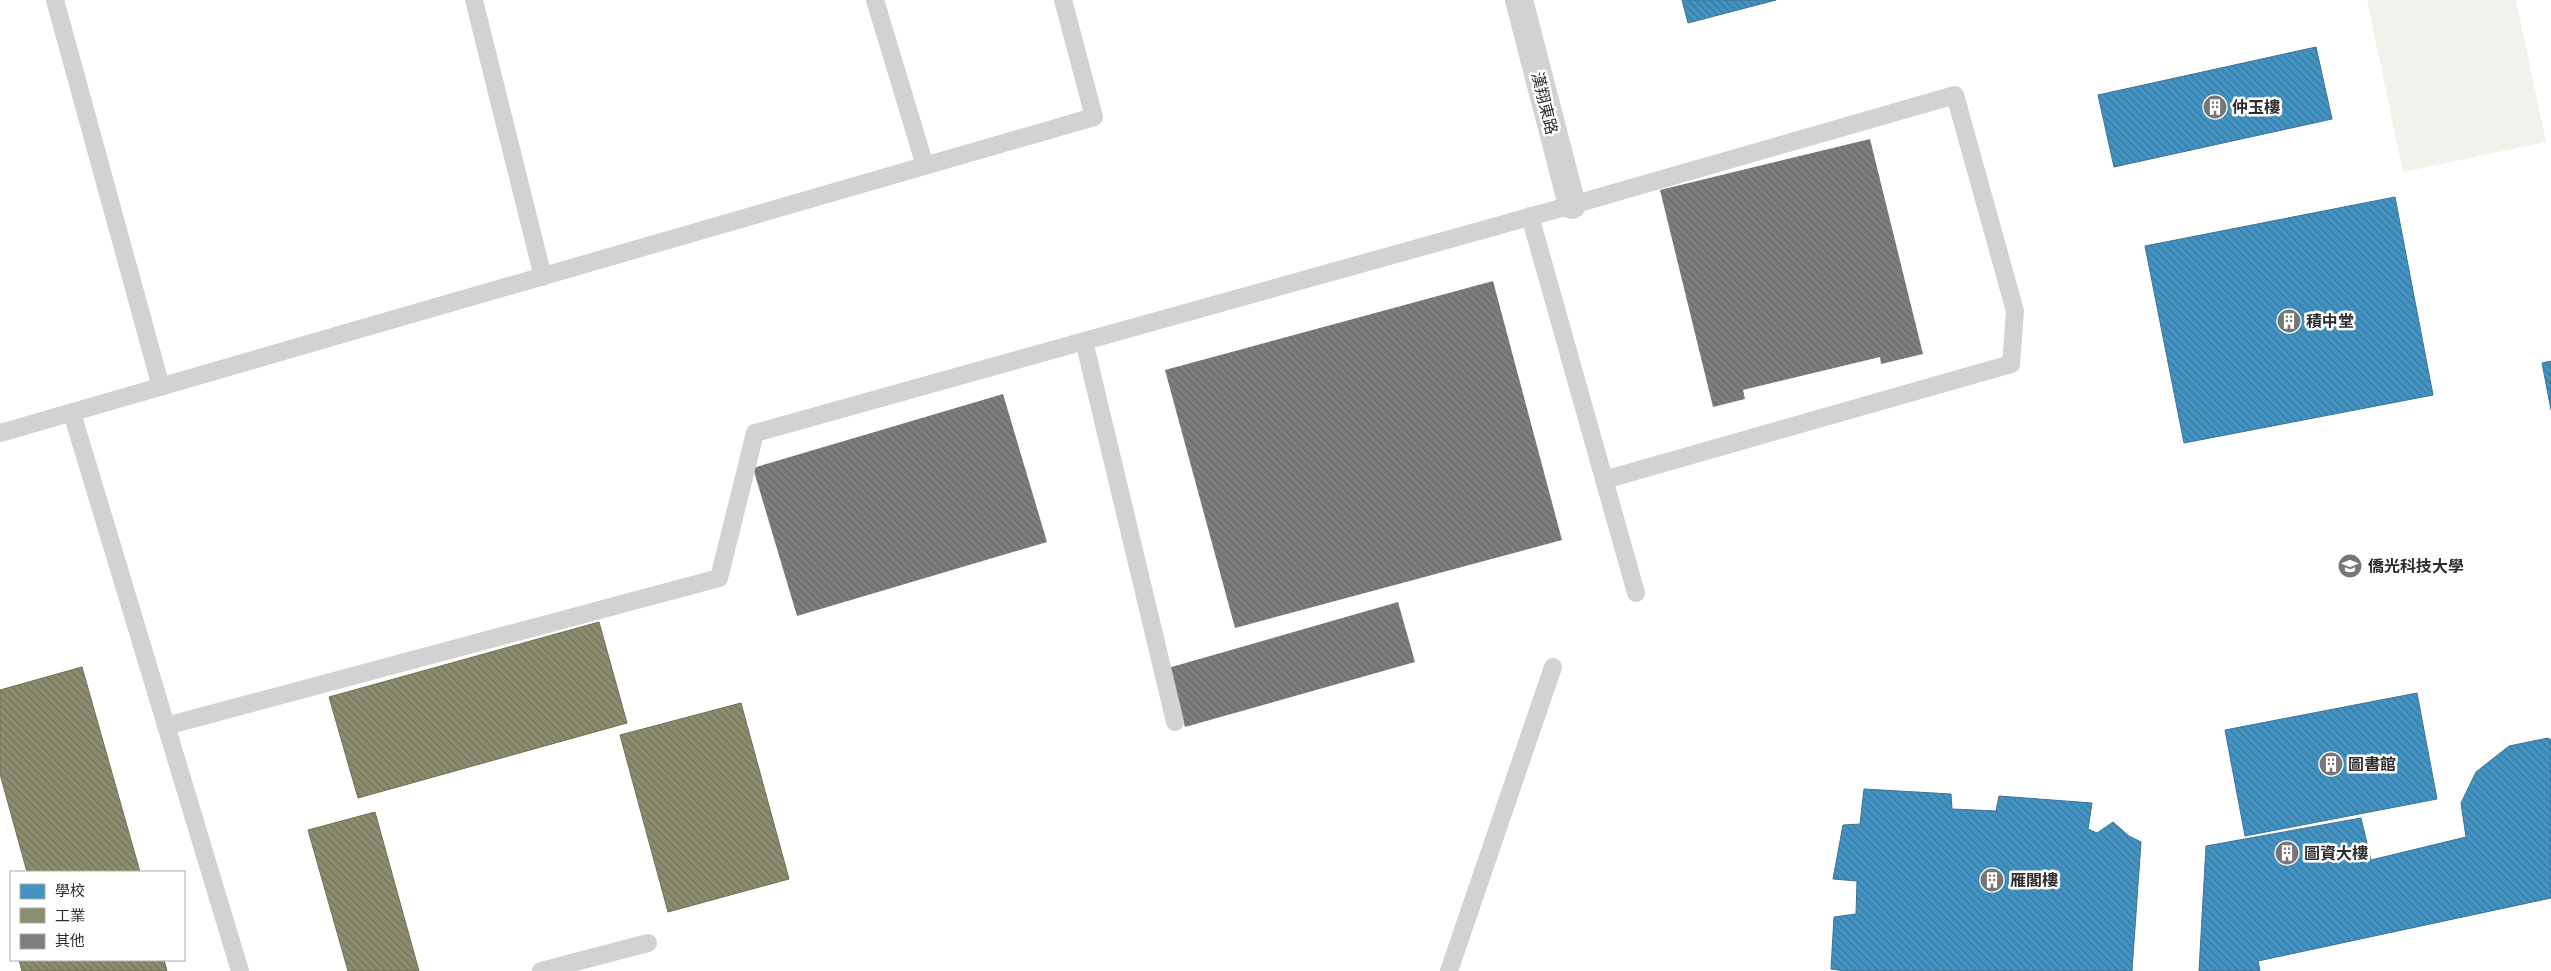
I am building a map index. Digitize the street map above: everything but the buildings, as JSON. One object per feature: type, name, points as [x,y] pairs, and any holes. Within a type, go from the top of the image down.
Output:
[{"type":"street","name":"漢翔東路","points":[[1519,0],[1572,205]]},
{"type":"lane","points":[[55,0],[161,387]]},
{"type":"lane","points":[[474,0],[543,277]]},
{"type":"lane","points":[[876,0],[926,166]]},
{"type":"lane","points":[[0,433],[1094,117],[1063,0]]},
{"type":"lane","points":[[166,726],[718,578],[755,433],[1572,205],[1955,95],[2015,311],[2011,364],[1604,480]]},
{"type":"lane","points":[[1530,216],[1636,593]]},
{"type":"lane","points":[[1084,341],[1175,722]]},
{"type":"lane","points":[[72,413],[240,971]]},
{"type":"lane","points":[[1449,971],[1553,667]]},
{"type":"lane","points":[[541,971],[648,943]]},
{"type":"shaded area","points":[[2367,0],[2516,0],[2546,142],[2403,172]]},
{"type":"place","name":"仲玉樓","points":[[2215,107]]},
{"type":"place","name":"積中堂","points":[[2289,321]]},
{"type":"place","name":"僑光科技大學","points":[[2350,566]]},
{"type":"place","name":"圖書館","points":[[2331,764]]},
{"type":"place","name":"圖資大樓","points":[[2287,853]]},
{"type":"place","name":"雁閣樓","points":[[1992,880]]}]
